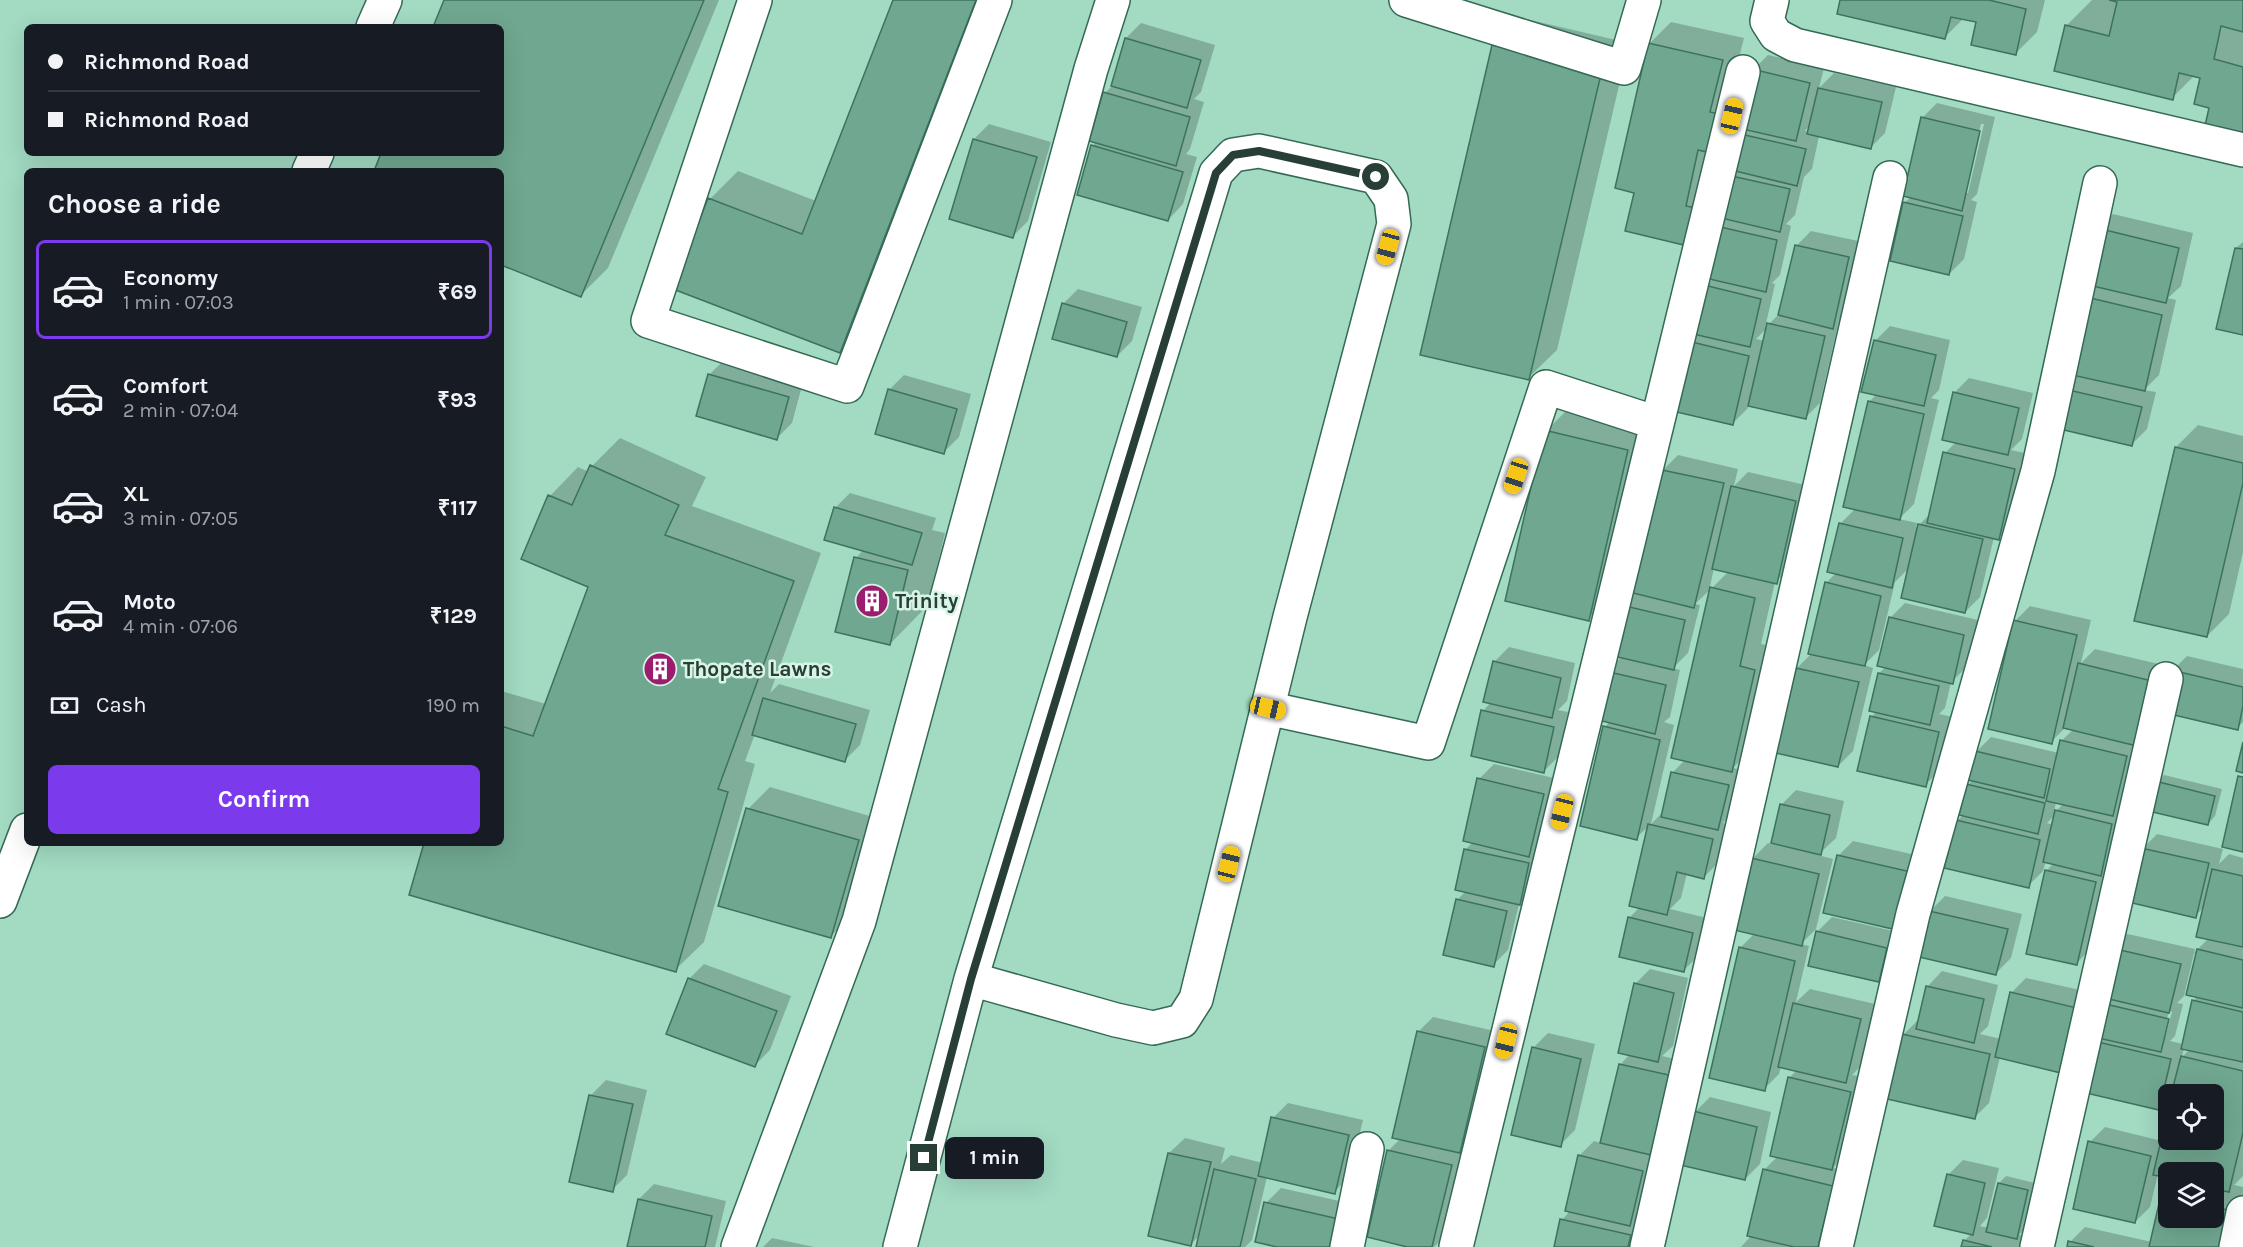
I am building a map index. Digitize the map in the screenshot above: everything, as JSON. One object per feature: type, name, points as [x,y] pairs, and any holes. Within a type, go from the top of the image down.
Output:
[{"type":"street","points":[[374,24],[385,0]]},
{"type":"street","points":[[755,0],[648,321],[847,386],[995,0]]},
{"type":"street","points":[[738,1247],[859,921],[1091,69],[1113,0]]},
{"type":"street","points":[[1406,0],[1623,68],[1644,0]]},
{"type":"street","points":[[1772,0],[1767,21],[1776,35],[1795,45],[2243,150]]},
{"type":"street","points":[[1456,1247],[1743,72]]},
{"type":"street","points":[[900,1247],[971,979],[1216,173],[1233,155],[1259,151],[1376,177],[1391,200],[1394,224],[1268,708],[1196,999],[1182,1022],[1153,1028],[1116,1020],[971,979]]},
{"type":"street","points":[[1647,1247],[1890,178]]},
{"type":"street","points":[[1836,1247],[1913,914],[2038,471],[2100,183]]},
{"type":"street","points":[[1268,708],[1428,743],[1546,387],[1657,423]]},
{"type":"street","points":[[2037,1247],[2166,679]]},
{"type":"street","points":[[0,901],[24,838]]},
{"type":"street","points":[[1347,1247],[1367,1149]]},
{"type":"street","points":[[2236,1247],[2243,1213]]},
{"type":"building","points":[[444,0],[704,0],[581,297],[504,266],[504,168],[375,168],[380,156],[504,156],[504,24],[434,24]]},
{"type":"building","points":[[893,0],[976,0],[840,353],[673,289],[708,198],[802,234]]},
{"type":"building","points":[[1840,0],[1989,0],[2026,9],[2016,55],[1971,45],[1976,22],[1951,17],[1945,39],[1837,14]]},
{"type":"building","points":[[2109,0],[2243,0],[2243,32],[2221,26],[2214,59],[2243,67],[2243,148],[2202,139],[2209,108],[2194,104],[2200,78],[2179,73],[2173,100],[2054,71],[2065,25],[2109,36],[2117,2]]},
{"type":"building","points":[[1125,38],[1201,60],[1187,108],[1111,86]]},
{"type":"building","points":[[1648,43],[1723,60],[1710,112],[1720,114],[1711,153],[1698,150],[1686,206],[1701,209],[1692,247],[1625,231],[1634,193],[1615,188]]},
{"type":"building","points":[[1492,45],[1602,70],[1529,380],[1420,355]]},
{"type":"building","points":[[1752,69],[1810,83],[1796,141],[1738,128]]},
{"type":"building","points":[[1818,88],[1882,102],[1871,149],[1807,134]]},
{"type":"building","points":[[1103,92],[1190,117],[1176,166],[1089,141]]},
{"type":"building","points":[[1921,117],[1980,131],[1962,211],[1903,196]]},
{"type":"building","points":[[1736,133],[1806,149],[1797,186],[1727,169]]},
{"type":"building","points":[[973,139],[1037,157],[1013,238],[949,219]]},
{"type":"building","points":[[1091,145],[1183,172],[1168,221],[1077,195]]},
{"type":"building","points":[[1727,175],[1790,189],[1780,232],[1717,217]]},
{"type":"building","points":[[1903,202],[1963,216],[1949,275],[1890,261]]},
{"type":"building","points":[[1716,226],[1777,240],[1766,292],[1705,278]]},
{"type":"building","points":[[2097,228],[2179,248],[2166,303],[2084,284]]},
{"type":"building","points":[[1795,245],[1849,257],[1833,329],[1778,315]]},
{"type":"building","points":[[2235,248],[2243,249],[2243,335],[2216,329]]},
{"type":"building","points":[[1704,285],[1761,299],[1750,347],[1693,334]]},
{"type":"building","points":[[2082,296],[2162,315],[2145,391],[2063,373]]},
{"type":"building","points":[[1062,303],[1127,322],[1117,357],[1052,339]]},
{"type":"building","points":[[1767,323],[1825,336],[1806,419],[1748,406]]},
{"type":"building","points":[[1874,340],[1936,355],[1924,406],[1861,392]]},
{"type":"building","points":[[1688,341],[1749,356],[1733,425],[1672,411]]},
{"type":"building","points":[[708,374],[789,397],[777,440],[696,416]]},
{"type":"building","points":[[2060,388],[2142,407],[2132,446],[2051,427]]},
{"type":"building","points":[[888,389],[957,409],[944,454],[875,434]]},
{"type":"building","points":[[1953,392],[2019,408],[2008,455],[1942,440]]},
{"type":"building","points":[[1868,401],[1924,414],[1900,520],[1843,507]]},
{"type":"building","points":[[1544,430],[1628,450],[1589,621],[1505,601]]},
{"type":"building","points":[[2175,447],[2243,463],[2243,483],[2207,637],[2134,621]]},
{"type":"building","points":[[1943,452],[2015,469],[1999,540],[1927,523]]},
{"type":"building","name":"Thopate Lawns","points":[[590,465],[679,505],[665,535],[794,581],[718,789],[728,792],[676,972],[409,895],[423,846],[504,846],[504,727],[533,736],[588,587],[521,559],[548,495],[572,505]]},
{"type":"building","points":[[1662,470],[1724,483],[1694,608],[1633,593]]},
{"type":"building","points":[[1731,486],[1796,501],[1777,584],[1712,569]]},
{"type":"building","points":[[834,507],[922,533],[912,565],[824,540]]},
{"type":"building","points":[[1839,523],[1903,538],[1892,588],[1827,572]]},
{"type":"building","points":[[1918,524],[1983,539],[1965,613],[1901,598]]},
{"type":"building","name":"Trinity","points":[[854,557],[908,570],[890,645],[835,632]]},
{"type":"building","points":[[1825,582],[1881,596],[1865,666],[1808,654]]},
{"type":"building","points":[[1710,587],[1755,598],[1740,666],[1755,670],[1732,772],[1671,758]]},
{"type":"building","points":[[1621,605],[1685,620],[1674,670],[1609,655]]},
{"type":"building","points":[[1889,617],[1964,635],[1953,684],[1877,666]]},
{"type":"building","points":[[2013,620],[2077,635],[2052,744],[1988,729]]},
{"type":"building","points":[[1493,661],[1561,678],[1552,718],[1483,702]]},
{"type":"building","points":[[2078,663],[2152,681],[2137,746],[2063,728]]},
{"type":"building","points":[[1796,668],[1859,682],[1838,767],[1776,753]]},
{"type":"building","points":[[2171,670],[2243,687],[2243,706],[2238,730],[2161,712]]},
{"type":"building","points":[[1605,671],[1666,685],[1655,734],[1594,719]]},
{"type":"building","points":[[1878,673],[1939,686],[1930,725],[1869,711]]},
{"type":"building","points":[[763,698],[856,724],[845,762],[752,735]]},
{"type":"building","points":[[1481,710],[1554,727],[1544,773],[1471,756]]},
{"type":"building","points":[[1870,716],[1939,732],[1926,787],[1857,771]]},
{"type":"building","points":[[1603,726],[1660,740],[1637,840],[1580,826]]},
{"type":"building","points":[[2060,740],[2127,756],[2113,816],[2046,801]]},
{"type":"building","points":[[2243,742],[2243,773],[2236,771]]},
{"type":"building","points":[[1975,751],[2050,769],[2044,798],[1968,780]]},
{"type":"building","points":[[1671,772],[1729,785],[1718,830],[1661,817]]},
{"type":"building","points":[[2238,776],[2243,777],[2243,852],[2222,847]]},
{"type":"building","points":[[1477,778],[1544,794],[1529,857],[1463,841]]},
{"type":"building","points":[[2155,781],[2215,796],[2208,825],[2148,811]]},
{"type":"building","points":[[1966,784],[2045,803],[2038,834],[1959,815]]},
{"type":"building","points":[[1780,804],[1830,815],[1821,855],[1771,843]]},
{"type":"building","points":[[746,808],[859,840],[831,938],[718,906]]},
{"type":"building","points":[[2055,810],[2112,824],[2101,876],[2043,862]]},
{"type":"building","points":[[1956,820],[2040,840],[2029,888],[1944,868]]},
{"type":"building","points":[[1648,824],[1713,839],[1704,879],[1677,872],[1667,915],[1629,906]]},
{"type":"building","points":[[2141,848],[2209,863],[2196,918],[2128,902]]},
{"type":"building","points":[[1464,849],[1529,863],[1520,905],[1455,890]]},
{"type":"building","points":[[1837,855],[1911,872],[1897,930],[1823,913]]},
{"type":"building","points":[[1751,858],[1819,874],[1802,946],[1734,930]]},
{"type":"building","points":[[2212,869],[2243,876],[2243,947],[2196,937]]},
{"type":"building","points":[[2045,870],[2096,882],[2077,965],[2026,954]]},
{"type":"building","points":[[1456,899],[1507,911],[1494,967],[1443,955]]},
{"type":"building","points":[[1929,911],[2008,929],[1996,975],[1919,957]]},
{"type":"building","points":[[1628,917],[1693,933],[1684,972],[1619,957]]},
{"type":"building","points":[[1816,931],[1887,948],[1879,982],[1808,966]]},
{"type":"building","points":[[1739,947],[1795,961],[1765,1091],[1709,1078]]},
{"type":"building","points":[[2107,947],[2181,964],[2169,1013],[2096,996]]},
{"type":"building","points":[[2197,949],[2243,960],[2243,1008],[2186,995]]},
{"type":"building","points":[[688,978],[777,1011],[755,1067],[666,1034]]},
{"type":"building","points":[[1634,983],[1674,993],[1658,1062],[1618,1053]]},
{"type":"building","points":[[1926,986],[1984,999],[1974,1043],[1916,1029]]},
{"type":"building","points":[[2010,992],[2081,1009],[2065,1074],[1995,1057]]},
{"type":"building","points":[[2192,1000],[2243,1012],[2243,1062],[2181,1049]]},
{"type":"building","points":[[2097,1002],[2169,1019],[2161,1052],[2089,1036]]},
{"type":"building","points":[[1793,1003],[1861,1019],[1846,1083],[1778,1067]]},
{"type":"building","points":[[1417,1031],[1485,1047],[1460,1153],[1392,1138]]},
{"type":"building","points":[[1902,1034],[1990,1054],[1975,1119],[1887,1099]]},
{"type":"building","points":[[2098,1042],[2171,1059],[2165,1084],[2158,1084],[2158,1110],[2086,1093]]},
{"type":"building","points":[[1532,1047],[1581,1059],[1561,1147],[1511,1135]]},
{"type":"building","points":[[2181,1056],[2243,1071],[2243,1133],[2229,1192],[2224,1191],[2224,1162],[2158,1162],[2158,1176],[2153,1175],[2159,1150],[2224,1150],[2224,1084],[2174,1084]]},
{"type":"building","points":[[1619,1064],[1669,1075],[1651,1155],[1600,1143]]},
{"type":"building","points":[[1788,1077],[1851,1092],[1832,1170],[1770,1156]]},
{"type":"building","points":[[589,1095],[633,1104],[613,1192],[569,1182]]},
{"type":"building","points":[[1693,1111],[1757,1127],[1745,1180],[1680,1165]]},
{"type":"building","points":[[1271,1117],[1349,1135],[1335,1194],[1258,1176]]},
{"type":"building","points":[[2088,1141],[2151,1156],[2135,1223],[2073,1209]]},
{"type":"building","points":[[1387,1150],[1452,1165],[1432,1247],[1407,1247],[1367,1237]]},
{"type":"building","points":[[1168,1153],[1211,1162],[1191,1246],[1148,1236]]},
{"type":"building","points":[[1578,1155],[1643,1171],[1630,1226],[1565,1211]]},
{"type":"building","points":[[1214,1169],[1256,1179],[1240,1247],[1196,1247]]},
{"type":"building","points":[[1763,1169],[1833,1186],[1818,1247],[1794,1247],[1747,1236]]},
{"type":"building","points":[[1947,1174],[1985,1183],[1973,1235],[1934,1226]]},
{"type":"building","points":[[1998,1183],[2028,1190],[2017,1239],[1986,1232]]},
{"type":"building","points":[[638,1199],[712,1216],[705,1247],[627,1247]]},
{"type":"building","points":[[1264,1202],[1339,1219],[1332,1247],[1277,1247],[1255,1242]]},
{"type":"building","points":[[2158,1208],[2158,1228],[2224,1228],[2224,1209],[2236,1212],[2228,1247],[2149,1247]]},
{"type":"building","points":[[1560,1219],[1631,1235],[1628,1247],[1554,1247]]},
{"type":"building","points":[[1963,1240],[1992,1247],[1961,1247]]},
{"type":"building","points":[[2068,1241],[2094,1247],[2067,1247]]},
{"type":"place","name":"Trinity","points":[[872,601]]},
{"type":"place","name":"Thopate Lawns","points":[[660,669]]},
{"type":"route","points":[[924,1158],[971,979],[1216,173],[1233,155],[1259,151],[1376,177]]}]
